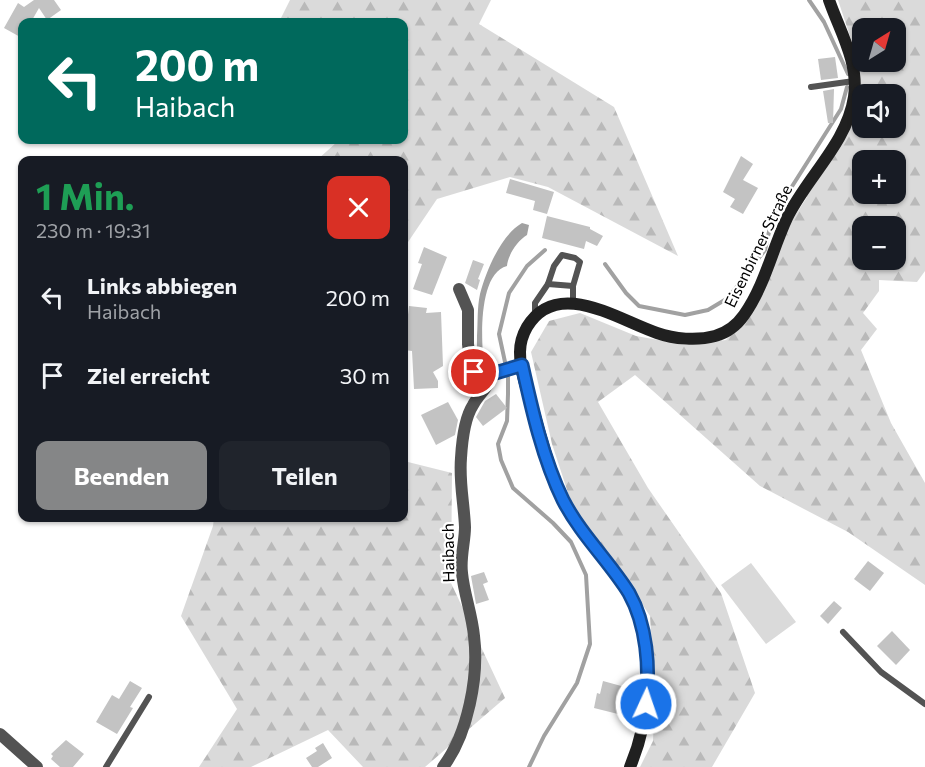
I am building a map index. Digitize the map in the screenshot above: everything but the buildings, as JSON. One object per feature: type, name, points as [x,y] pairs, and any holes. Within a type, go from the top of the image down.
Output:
[{"type":"main road","name":"Eisenbirner Straße","points":[[573,302],[587,305],[661,334],[704,339],[728,331],[742,318],[752,303],[791,211],[847,123],[854,95],[852,61],[829,0]]},
{"type":"main road","points":[[573,302],[555,304],[536,316],[523,337],[520,350],[505,370],[548,459],[563,499],[585,536],[628,592],[636,608],[646,650],[648,691],[639,743],[630,767]]},
{"type":"street","points":[[459,289],[468,310],[468,344],[474,372],[505,370]]},
{"type":"street","name":"Haibach","points":[[443,767],[453,752],[465,725],[475,654],[472,620],[461,571],[465,526],[460,487],[461,455],[470,409],[490,384],[505,370]]},
{"type":"street","points":[[0,734],[37,767]]},
{"type":"lane","points":[[811,87],[854,81]]},
{"type":"lane","points":[[536,316],[535,303],[548,284],[558,257],[566,254],[580,262],[573,286],[573,302]]},
{"type":"lane","points":[[548,284],[573,286]]},
{"type":"lane","points":[[843,632],[881,672],[925,704]]},
{"type":"lane","points":[[106,767],[149,697]]},
{"type":"green space","points":[[290,0],[491,0],[479,24],[614,107],[678,256],[548,187],[510,177],[437,199],[408,242],[408,156],[321,156],[335,144],[408,144],[408,18],[281,18]]},
{"type":"green space","points":[[838,0],[925,0],[925,271],[917,282],[879,280],[879,291],[863,313],[877,329],[861,350],[891,423],[925,483],[925,585],[848,532],[760,486],[635,375],[598,402],[648,488],[721,593],[755,693],[712,767],[640,767],[653,741],[655,695],[650,616],[572,505],[552,444],[531,352],[549,321],[580,313],[636,336],[687,345],[726,340],[754,309],[784,233],[807,197],[805,192],[852,120],[852,138],[906,138],[906,84],[858,84],[858,72],[906,72],[906,18],[852,18],[852,42]]},
{"type":"green space","points":[[408,462],[452,473],[451,583],[505,698],[425,767],[363,767],[328,730],[251,767],[199,767],[237,709],[181,616],[214,522],[408,522]]},
{"type":"green space","points":[[751,563],[796,622],[766,644],[721,585]]},
{"type":"shaded area","points":[[522,223],[529,225],[527,235],[514,249],[507,266],[498,271],[491,281],[486,294],[482,325],[484,363],[481,364],[477,347],[480,294],[490,265],[501,245],[507,236]]},
{"type":"waterway","points":[[809,0],[824,22],[848,74]]},
{"type":"waterway","points":[[605,264],[626,293],[639,306],[685,315],[708,310],[728,298],[765,250],[772,218],[841,109],[847,87]]},
{"type":"waterway","points":[[529,767],[544,736],[577,683],[590,644],[586,575],[571,542],[513,488],[501,460],[498,444],[507,421],[508,394],[508,376],[499,334],[509,293],[527,266],[545,250]]},
{"type":"route","points":[[474,372],[492,374],[522,365],[551,469],[563,499],[574,520],[628,592],[636,608],[646,650],[648,691],[646,704]]}]
